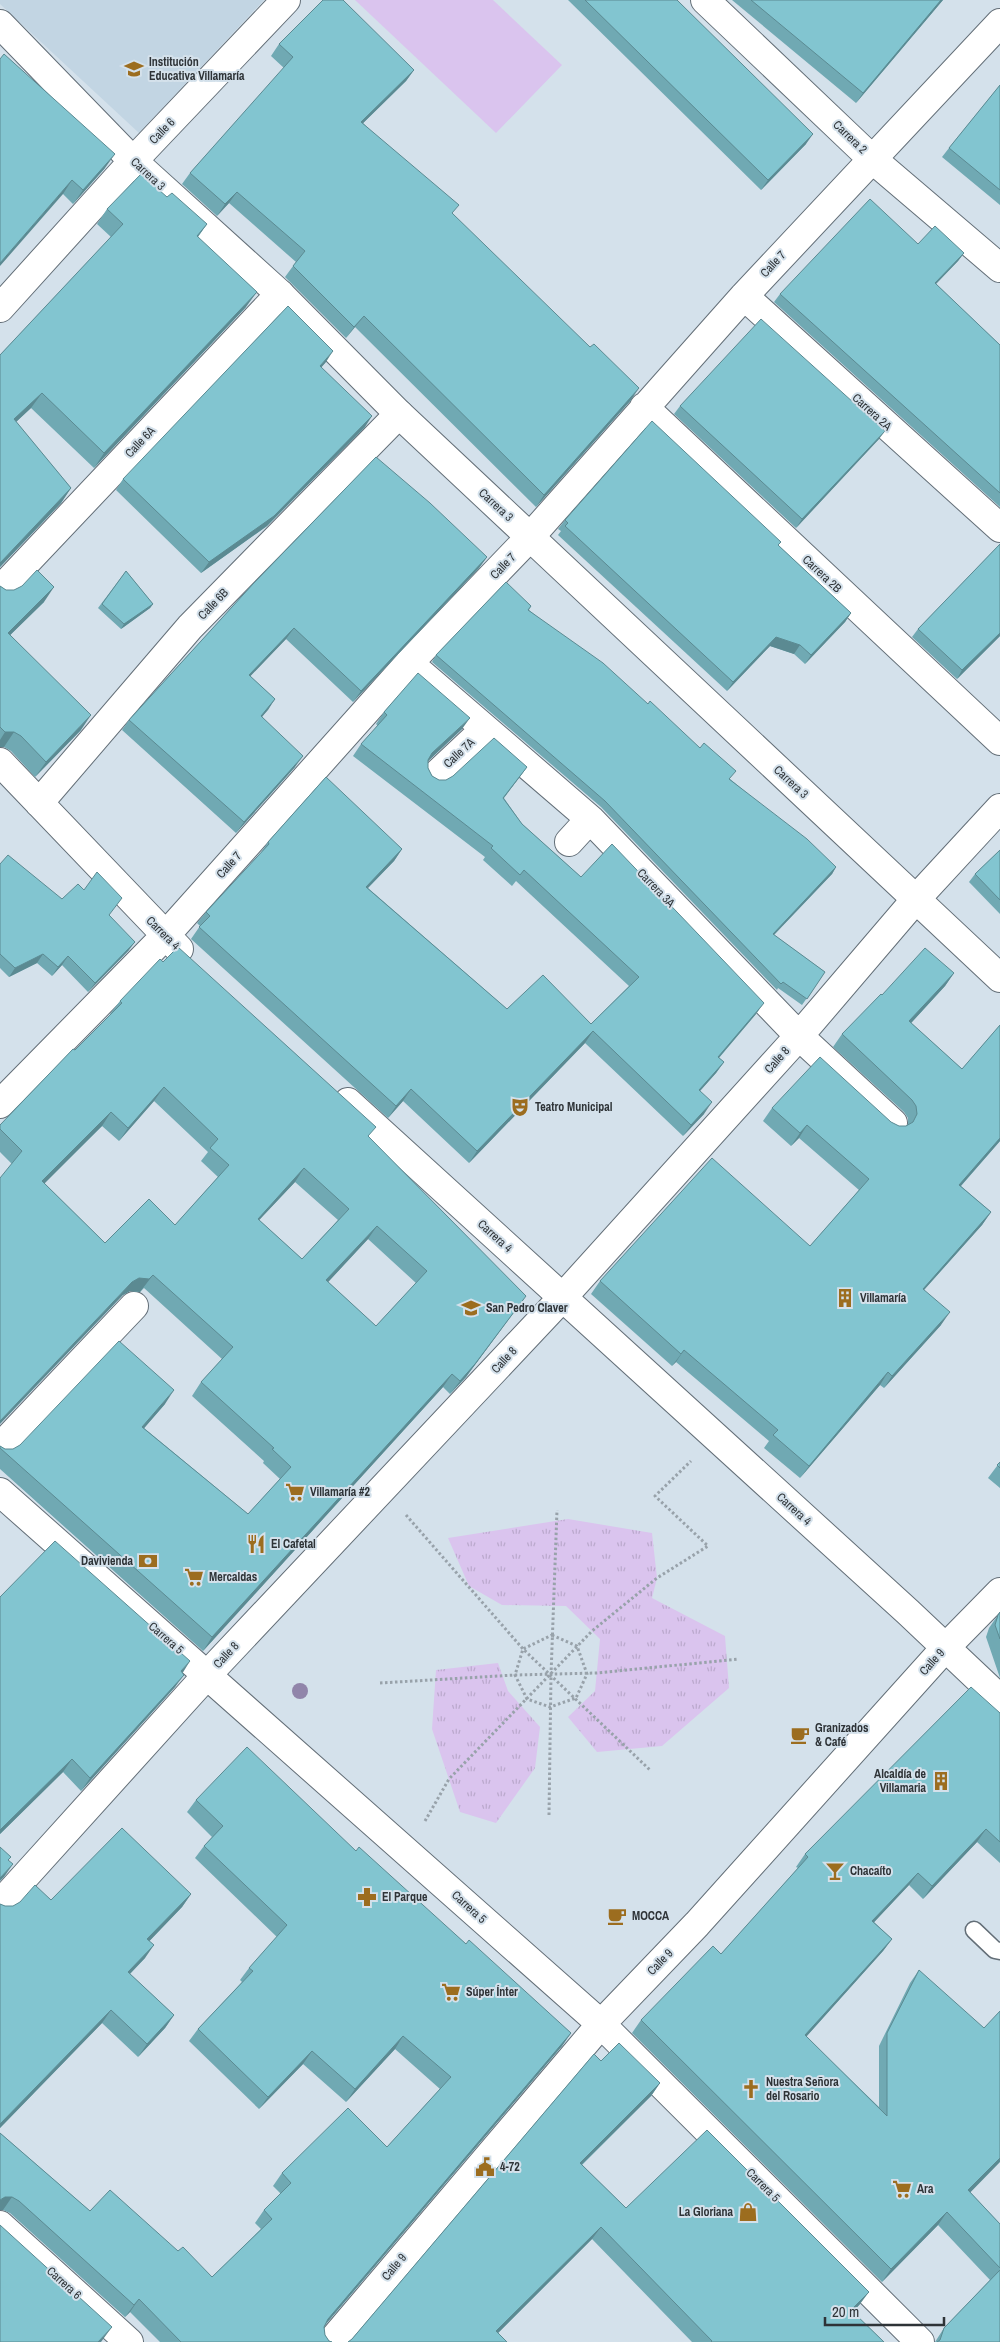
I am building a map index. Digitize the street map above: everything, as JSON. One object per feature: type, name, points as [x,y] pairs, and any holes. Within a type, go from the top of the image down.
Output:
[{"type":"street","name":"Calle 6","points":[[0,308],[133,161],[286,0]]},
{"type":"street","name":"Carrera 2","points":[[705,0],[871,158],[1000,268]]},
{"type":"street","name":"Calle 7","points":[[0,1104],[165,936],[409,663],[530,537],[744,296],[871,158],[1000,23]]},
{"type":"street","name":"Carrera 3","points":[[3,32],[133,161],[280,294],[399,414],[1000,978]]},
{"type":"street","name":"Calle 6A","points":[[0,590],[280,294]]},
{"type":"street","name":"Carrera 2A","points":[[744,296],[1000,528]]},
{"type":"street","name":"Carrera 2B","points":[[644,407],[1000,741]]},
{"type":"street","name":"Calle 6B","points":[[39,803],[190,627],[399,414]]},
{"type":"street","name":"Carrera 3A","points":[[409,663],[484,730],[590,819],[799,1036],[893,1123]]},
{"type":"street","name":"Calle 7A","points":[[435,776],[484,730]]},
{"type":"street","name":"Carrera 4","points":[[0,762],[165,936],[194,963]]},
{"type":"street","name":"Calle 8","points":[[0,1904],[207,1675],[562,1298],[799,1036],[916,899],[1000,808]]},
{"type":"street","points":[[569,842],[590,819]]},
{"type":"street","name":"Carrera 4","points":[[327,1084],[946,1647],[1000,1700]]},
{"type":"street","points":[[0,1447],[134,1306]]},
{"type":"street","name":"Carrera 5","points":[[0,1492],[601,2024],[920,2342]]},
{"type":"street","name":"Calle 9","points":[[331,2342],[601,2024],[697,1924],[946,1647],[1000,1592]]},
{"type":"street","name":"Carrera 6","points":[[0,2225],[128,2342]]},
{"type":"lane","points":[[974,1930],[995,1950],[1000,1951]]},
{"type":"path","points":[[407,1852],[449,1780],[577,1646],[592,1631],[658,1578],[708,1546],[655,1496],[715,1438]]},
{"type":"path","points":[[382,1489],[426,1535],[523,1649],[650,1770]]},
{"type":"path","points":[[549,1815],[550,1707],[557,1510]]},
{"type":"path","points":[[552,1635],[577,1646],[587,1674],[576,1698],[550,1707],[528,1699],[515,1675],[523,1649],[552,1635]]},
{"type":"path","points":[[380,1683],[515,1675],[587,1674],[739,1659]]},
{"type":"shaded area","name":"Institución Educativa Villamaría","points":[[0,0],[264,0],[139,133],[0,4]]},
{"type":"green space","points":[[355,0],[493,0],[562,65],[496,133]]},
{"type":"green space","points":[[568,1519],[652,1533],[657,1578],[652,1598],[725,1636],[729,1688],[662,1746],[597,1752],[568,1717],[595,1691],[600,1639],[566,1606],[502,1605],[469,1586],[448,1538]]},
{"type":"green space","points":[[498,1663],[508,1691],[540,1727],[535,1768],[496,1823],[460,1812],[432,1729],[436,1670]]},
{"type":"building","points":[[323,0],[343,0],[414,70],[361,122],[459,205],[452,213],[590,347],[594,344],[639,388],[544,495],[364,316],[354,327],[293,266],[305,251],[237,192],[225,204],[190,173],[293,57],[279,44]]},
{"type":"building","points":[[585,0],[677,0],[813,134],[768,180]]},
{"type":"building","points":[[751,0],[941,0],[863,93]]},
{"type":"building","points":[[4,54],[115,154],[83,190],[72,180],[0,263],[0,59]]},
{"type":"building","points":[[1000,85],[1000,190],[949,148]]},
{"type":"building","points":[[141,174],[167,197],[172,193],[207,224],[197,236],[257,292],[104,453],[42,393],[14,419],[71,488],[0,563],[0,355],[123,224],[107,209]]},
{"type":"building","points":[[870,199],[918,244],[935,226],[964,253],[935,283],[1000,345],[1000,493],[780,294]]},
{"type":"building","points":[[288,306],[333,351],[320,366],[372,416],[274,516],[209,562],[123,479]]},
{"type":"building","points":[[761,319],[885,431],[802,519],[680,406]]},
{"type":"building","points":[[652,421],[781,542],[778,545],[851,613],[811,655],[800,645],[776,637],[733,682],[565,526],[568,523],[565,520]]},
{"type":"building","points":[[376,457],[430,503],[487,557],[361,691],[294,628],[249,675],[275,699],[261,716],[303,756],[244,822],[129,720],[253,584]]},
{"type":"building","points":[[1000,544],[1000,633],[962,670],[918,629]]},
{"type":"building","points":[[37,570],[54,587],[8,633],[91,715],[46,762],[21,736],[14,732],[5,732],[0,727],[0,586],[6,590],[14,590],[22,586]]},
{"type":"building","points":[[126,571],[153,604],[124,624],[102,604]]},
{"type":"building","points":[[506,582],[531,606],[528,610],[603,663],[648,704],[650,701],[700,748],[704,743],[736,771],[729,779],[807,839],[836,867],[773,934],[825,972],[807,999],[783,982],[781,984],[605,801],[436,655]]},
{"type":"building","points":[[418,673],[470,718],[432,753],[428,760],[428,768],[432,776],[439,780],[446,780],[453,776],[494,738],[527,767],[503,798],[522,824],[581,877],[612,844],[764,1003],[718,1057],[724,1062],[699,1090],[712,1102],[691,1125],[593,1031],[477,1151],[411,1089],[396,1106],[199,927],[210,916],[206,912],[269,844],[268,842],[326,777],[402,849],[366,887],[507,1009],[543,975],[591,1024],[639,977],[524,870],[520,875],[491,848],[493,846],[361,744],[387,715],[384,712]]},
{"type":"building","points":[[1000,850],[1000,900],[975,874]]},
{"type":"building","points":[[8,855],[62,899],[78,884],[84,890],[97,872],[122,898],[109,915],[135,942],[95,983],[68,956],[58,967],[43,954],[15,968],[0,954],[0,864]]},
{"type":"building","points":[[178,947],[376,1127],[368,1136],[526,1296],[460,1381],[452,1374],[212,1637],[0,1448],[0,1446],[5,1449],[13,1449],[20,1445],[119,1341],[174,1390],[142,1427],[248,1514],[291,1467],[272,1449],[274,1448],[201,1382],[233,1347],[153,1275],[149,1279],[139,1278],[132,1282],[0,1421],[0,1178],[22,1151],[0,1129],[0,1125],[73,1049],[75,1050],[122,1003],[120,1001],[160,959],[163,962]],"holes":[[[164,1087],[218,1139],[210,1148],[229,1165],[175,1225],[149,1199],[105,1243],[42,1181],[111,1112],[128,1128]],[[304,1168],[349,1209],[302,1259],[258,1219]],[[377,1226],[427,1271],[376,1326],[326,1280]]]},
{"type":"building","points":[[925,948],[954,973],[909,1021],[962,1069],[1000,1025],[1000,1138],[959,1185],[991,1212],[923,1289],[950,1312],[892,1376],[888,1372],[809,1466],[773,1435],[778,1430],[684,1350],[681,1354],[600,1281],[712,1158],[810,1246],[869,1179],[807,1125],[800,1133],[772,1108],[820,1057],[891,1122],[899,1126],[906,1126],[913,1122],[917,1114],[916,1106],[912,1100],[842,1034],[882,995]]},
{"type":"building","points":[[55,1541],[190,1661],[181,1671],[184,1675],[90,1778],[72,1759],[0,1830],[0,1597]]},
{"type":"building","points":[[1000,1612],[1000,1639],[995,1625]]},
{"type":"building","points":[[971,1687],[1000,1713],[1000,1842],[986,1829],[932,1886],[918,1873],[872,1921],[892,1939],[805,2035],[887,2116],[887,2033],[919,1970],[984,2028],[1000,2011],[1000,2158],[968,2190],[1000,2224],[1000,2268],[947,2212],[891,2269],[641,2020],[713,1946],[721,1954],[808,1857],[805,1854]]},
{"type":"building","points":[[247,1747],[356,1851],[359,1847],[466,1944],[469,1940],[571,2033],[328,2319],[324,2327],[325,2335],[332,2342],[181,2342],[139,2299],[134,2305],[19,2201],[12,2197],[5,2197],[0,2200],[0,2133],[90,2211],[110,2190],[178,2251],[183,2247],[212,2277],[272,2219],[264,2210],[291,2183],[282,2173],[348,2108],[387,2147],[451,2077],[403,2036],[355,2089],[312,2051],[268,2097],[198,2029],[253,1971],[249,1968],[287,1925],[204,1846],[223,1826],[196,1800]]},
{"type":"building","points":[[122,1828],[191,1894],[147,1939],[154,1945],[128,1972],[174,2015],[147,2044],[111,2010],[0,2124],[0,1904],[13,1906],[20,1902],[35,1885],[51,1900]]},
{"type":"building","points":[[0,1847],[11,1857],[8,1860],[13,1864],[0,1878]]},
{"type":"building","points":[[619,2043],[660,2083],[580,2163],[626,2208],[707,2130],[869,2292],[851,2310],[884,2342],[711,2342],[601,2227],[496,2331],[507,2342],[348,2342],[594,2054],[601,2061]]},
{"type":"building","points":[[0,2225],[112,2327],[98,2342],[0,2342]]},
{"type":"building","points":[[1000,2270],[1000,2342],[937,2342],[940,2340],[944,2328]]},
{"type":"place","name":"Institución Educativa Villamaría","points":[[134,69]]},
{"type":"place","name":"Teatro Municipal","points":[[520,1107]]},
{"type":"place","name":"Villamaría","points":[[845,1298]]},
{"type":"place","name":"San Pedro Claver","points":[[471,1308]]},
{"type":"place","name":"Villamaría #2","points":[[295,1492]]},
{"type":"place","name":"El Cafetal","points":[[256,1544]]},
{"type":"place","name":"Davivienda","points":[[148,1561]]},
{"type":"place","name":"Mercaldas","points":[[194,1577]]},
{"type":"place","name":"Granizados & Café","points":[[800,1735]]},
{"type":"place","name":"Alcaldía de Villamaria","points":[[941,1781]]},
{"type":"place","name":"Chacaíto","points":[[835,1871]]},
{"type":"place","name":"El Parque","points":[[367,1897]]},
{"type":"place","name":"MOCCA","points":[[617,1916]]},
{"type":"place","name":"Súper Ínter","points":[[451,1992]]},
{"type":"place","name":"Nuestra Señora del Rosario","points":[[751,2089]]},
{"type":"place","name":"4-72","points":[[485,2167]]},
{"type":"place","name":"Ara","points":[[902,2189]]},
{"type":"place","name":"La Gloriana","points":[[748,2212]]}]
